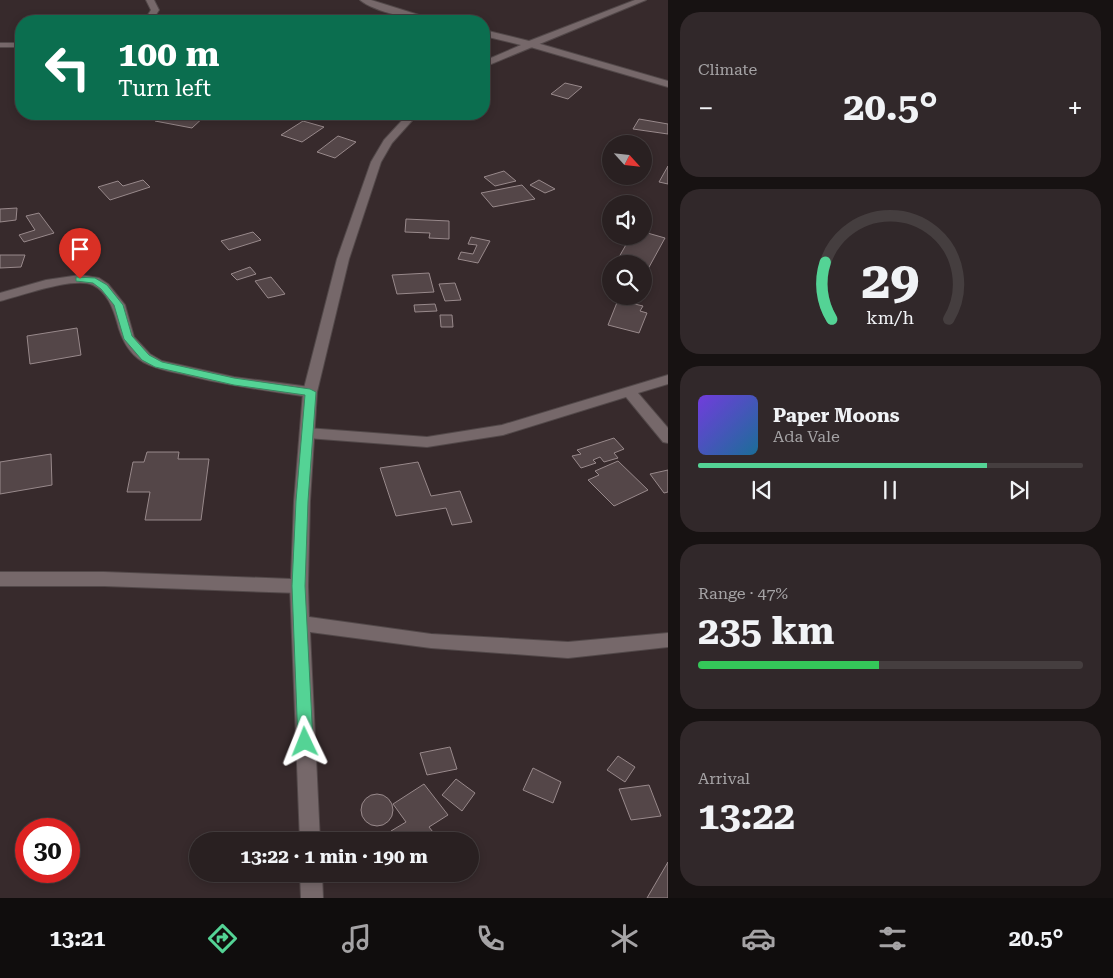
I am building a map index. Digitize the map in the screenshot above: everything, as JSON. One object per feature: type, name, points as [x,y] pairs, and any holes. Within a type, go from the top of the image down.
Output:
[{"type":"street","points":[[364,0],[377,6],[411,15]]},
{"type":"street","points":[[490,61],[642,0]]},
{"type":"street","points":[[490,34],[530,44],[668,84]]},
{"type":"street","points":[[310,832],[299,586],[310,392],[343,259],[376,162],[388,142],[408,120]]},
{"type":"street","points":[[0,297],[46,284],[80,279],[95,281],[104,287],[119,305],[127,337],[135,348],[145,357],[158,364],[234,382],[310,392]]},
{"type":"street","points":[[307,433],[427,442],[503,430],[668,379]]},
{"type":"street","points":[[629,391],[668,438]]},
{"type":"street","points":[[0,579],[104,579],[299,586]]},
{"type":"street","points":[[300,623],[431,642],[568,650],[668,640]]},
{"type":"street","points":[[311,882],[312,898]]},
{"type":"lane","points":[[150,0],[155,10],[152,15]]},
{"type":"lane","points":[[0,45],[15,45]]},
{"type":"building","points":[[565,83],[582,87],[568,99],[551,94]]},
{"type":"building","points":[[639,119],[668,124],[668,134],[633,129]]},
{"type":"building","points":[[156,120],[201,120],[192,128],[155,121]]},
{"type":"building","points":[[303,121],[324,127],[302,142],[281,135]]},
{"type":"building","points":[[338,136],[356,142],[335,158],[317,152]]},
{"type":"building","points":[[668,166],[668,184],[659,182]]},
{"type":"building","points":[[504,171],[516,181],[495,186],[484,177]]},
{"type":"building","points":[[143,180],[150,187],[110,200],[98,187],[118,181],[123,186]]},
{"type":"building","points":[[539,180],[555,189],[545,193],[530,185]]},
{"type":"building","points":[[522,185],[535,199],[493,207],[481,193]]},
{"type":"building","points":[[17,208],[16,220],[0,222],[0,209]]},
{"type":"building","points":[[39,213],[54,233],[24,242],[19,235],[35,230],[26,216]]},
{"type":"building","points":[[406,219],[449,221],[449,239],[429,238],[430,233],[405,232]]},
{"type":"building","points":[[253,232],[261,240],[229,250],[221,241]]},
{"type":"building","points":[[652,234],[665,238],[652,262],[652,255],[620,255],[626,245],[652,245]]},
{"type":"building","points":[[471,237],[490,241],[478,263],[458,259],[461,252],[473,254],[477,245],[468,244]]},
{"type":"building","points":[[0,255],[25,255],[21,267],[0,268]]},
{"type":"building","points":[[250,267],[256,274],[237,280],[231,274]]},
{"type":"building","points":[[429,273],[434,292],[397,294],[392,275]]},
{"type":"building","points":[[271,277],[285,294],[268,298],[255,281]]},
{"type":"building","points":[[455,283],[461,300],[445,301],[439,284]]},
{"type":"building","points":[[435,304],[437,311],[415,312],[414,305]]},
{"type":"building","points":[[616,305],[643,306],[640,311],[647,313],[639,333],[608,325]]},
{"type":"building","points":[[440,315],[452,315],[453,327],[441,327]]},
{"type":"building","points":[[77,328],[81,355],[30,364],[27,336]]},
{"type":"building","points":[[614,438],[624,449],[614,453],[618,458],[604,462],[600,457],[593,460],[596,463],[581,468],[572,456],[581,454],[577,450]]},
{"type":"building","points":[[147,452],[179,452],[178,459],[209,459],[201,520],[145,520],[150,492],[127,492],[133,462],[144,462]]},
{"type":"building","points":[[51,454],[52,485],[0,494],[0,462]]},
{"type":"building","points":[[618,461],[648,490],[614,506],[588,480],[599,475],[595,471]]},
{"type":"building","points":[[418,462],[431,496],[460,491],[472,522],[452,525],[446,508],[396,516],[380,468]]},
{"type":"building","points":[[668,470],[668,492],[664,493],[650,474]]},
{"type":"building","points":[[450,747],[457,769],[427,775],[420,753]]},
{"type":"building","points":[[618,756],[635,767],[625,782],[607,770]]},
{"type":"building","points":[[533,768],[561,782],[553,803],[523,790]]},
{"type":"building","points":[[456,779],[475,793],[462,811],[442,795]]},
{"type":"building","points":[[424,784],[448,815],[429,827],[433,832],[392,832],[406,822],[393,804]]},
{"type":"building","points":[[649,785],[661,816],[631,820],[619,789]]},
{"type":"building","points":[[377,794],[388,799],[393,810],[388,821],[377,826],[366,821],[361,810],[366,799]]},
{"type":"building","points":[[668,862],[668,898],[647,898]]},
{"type":"route","points":[[80,279],[95,281],[104,287],[119,305],[127,337],[145,357],[158,364],[234,382],[310,392],[302,501],[299,586],[305,742]]}]
